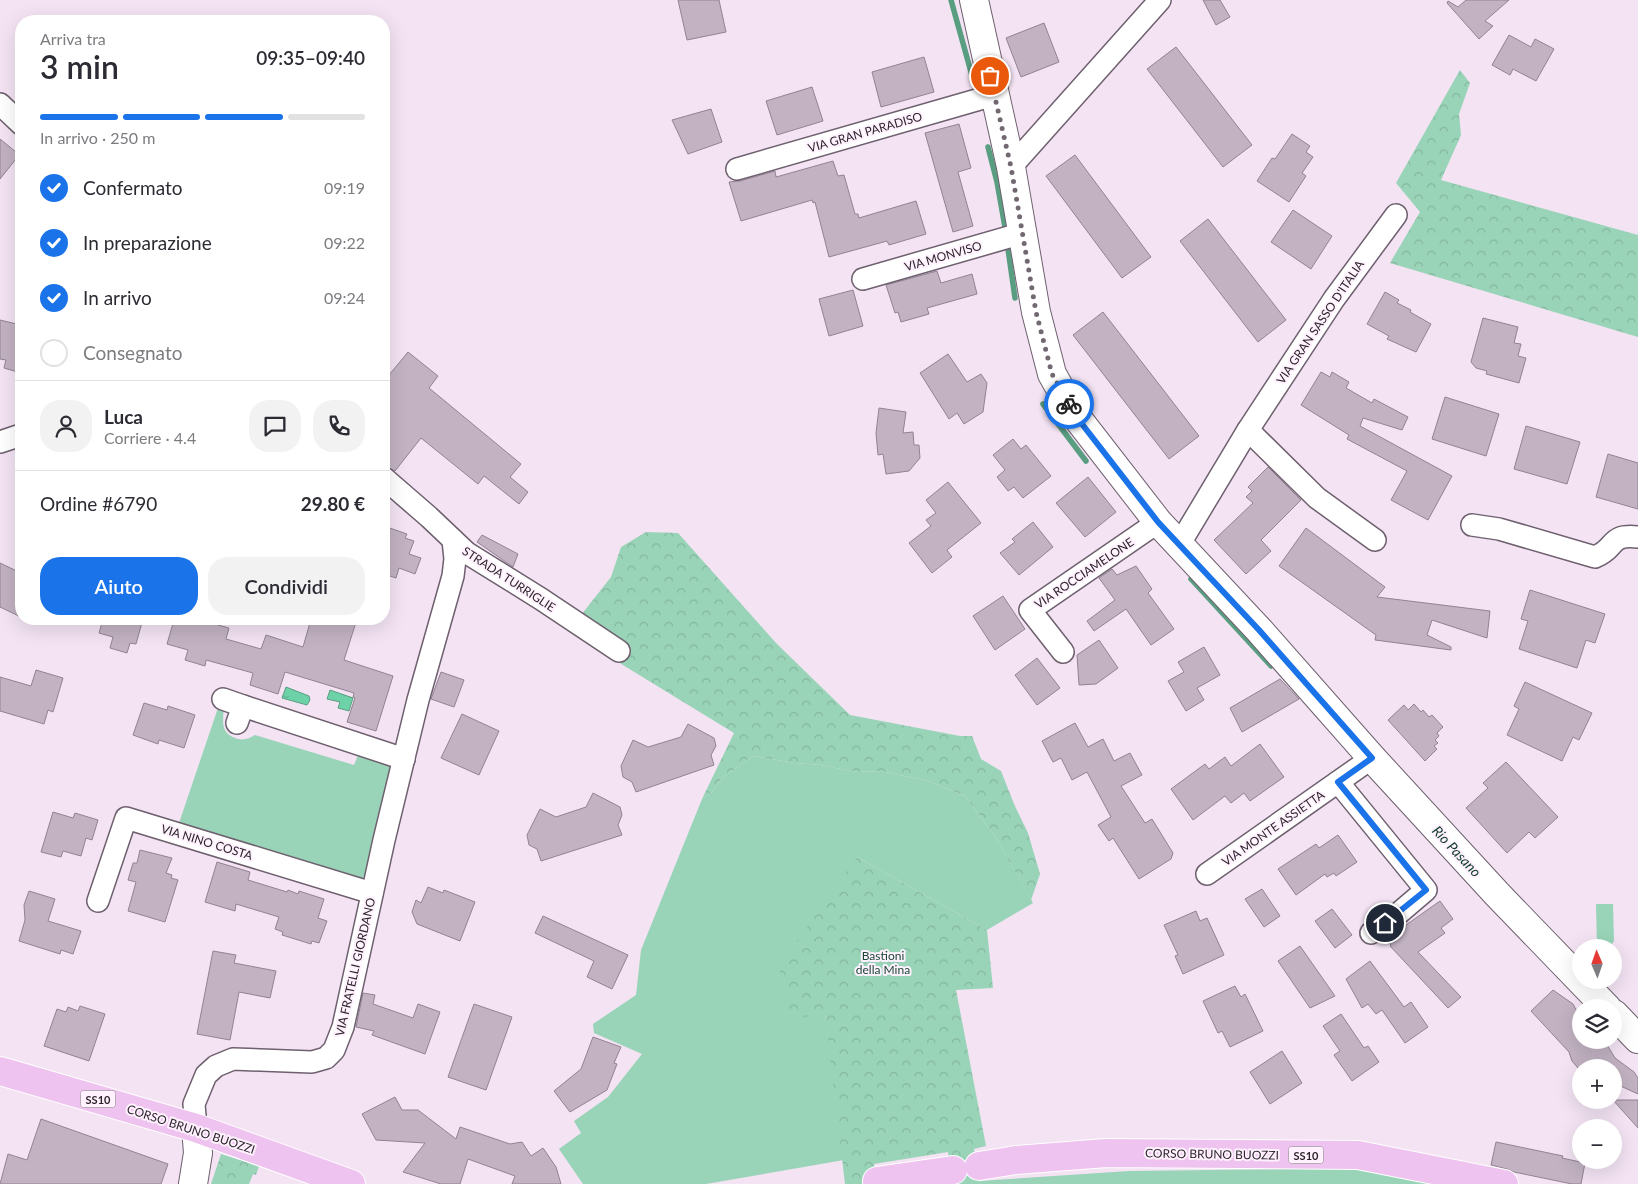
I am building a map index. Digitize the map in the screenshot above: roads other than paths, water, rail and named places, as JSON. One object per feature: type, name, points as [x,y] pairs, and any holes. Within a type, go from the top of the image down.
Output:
[{"type":"main road","name":"CORSO BRUNO BUOZZI","points":[[0,1070],[196,1128],[351,1184]]},
{"type":"main road","name":"CORSO BRUNO BUOZZI","points":[[877,1181],[1016,1160],[1106,1153],[1358,1155],[1504,1184]]},
{"type":"street","points":[[974,0],[1011,167],[1012,236],[1036,312],[1052,374],[1075,415],[1158,522],[1259,630],[1372,758],[1503,900],[1598,999]]},
{"type":"street","points":[[1011,167],[1160,0]]},
{"type":"street","name":"VIA GRAN PARADISO","points":[[737,170],[994,95]]},
{"type":"street","points":[[0,104],[15,118]]},
{"type":"street","name":"VIA GRAN SASSO D'ITALIA","points":[[1179,545],[1248,430],[1334,299],[1396,215]]},
{"type":"street","name":"VIA MONVISO","points":[[863,279],[1012,236]]},
{"type":"street","points":[[1248,430],[1317,498],[1375,540]]},
{"type":"street","points":[[0,442],[15,437]]},
{"type":"street","name":"STRADA TURRIGLIE","points":[[390,483],[467,553],[541,599],[619,652]]},
{"type":"street","name":"VIA ROCCIAMELONE","points":[[1063,652],[1030,610],[1158,522]]},
{"type":"street","points":[[1472,525],[1499,529],[1596,557],[1604,554],[1615,540],[1625,536],[1638,537]]},
{"type":"street","name":"VIA FRATELLI GIORDANO","points":[[193,1184],[198,1153],[194,1104],[206,1075],[216,1066],[233,1059],[312,1062],[326,1058],[334,1050],[343,1027],[372,893],[418,700],[453,576],[455,559],[453,540]]},
{"type":"street","points":[[235,709],[404,759]]},
{"type":"street","name":"VIA MONTE ASSIETTA","points":[[1207,874],[1372,758]]},
{"type":"street","name":"VIA MONTE ASSIETTA","points":[[1338,782],[1426,890],[1371,933]]},
{"type":"street","name":"VIA NINO COSTA","points":[[98,901],[126,818],[372,893]]},
{"type":"street","points":[[1622,1022],[1638,1039]]},
{"type":"water","points":[[286,687],[309,696],[310,700],[307,705],[282,698]]},
{"type":"water","points":[[330,690],[353,698],[349,711],[338,708],[340,702],[327,699]]},
{"type":"waterway","name":"Rio Pasano","points":[[951,0],[976,90]]},
{"type":"waterway","name":"Rio Pasano","points":[[988,147],[997,182],[1006,233]]},
{"type":"waterway","name":"Rio Pasano","points":[[1007,242],[1015,298]]},
{"type":"waterway","name":"Rio Pasano","points":[[1043,404],[1086,461]]},
{"type":"waterway","name":"Rio Pasano","points":[[1191,579],[1271,666]]},
{"type":"park label","name":"Bastioni della Mina","points":[[883,962]]}]
